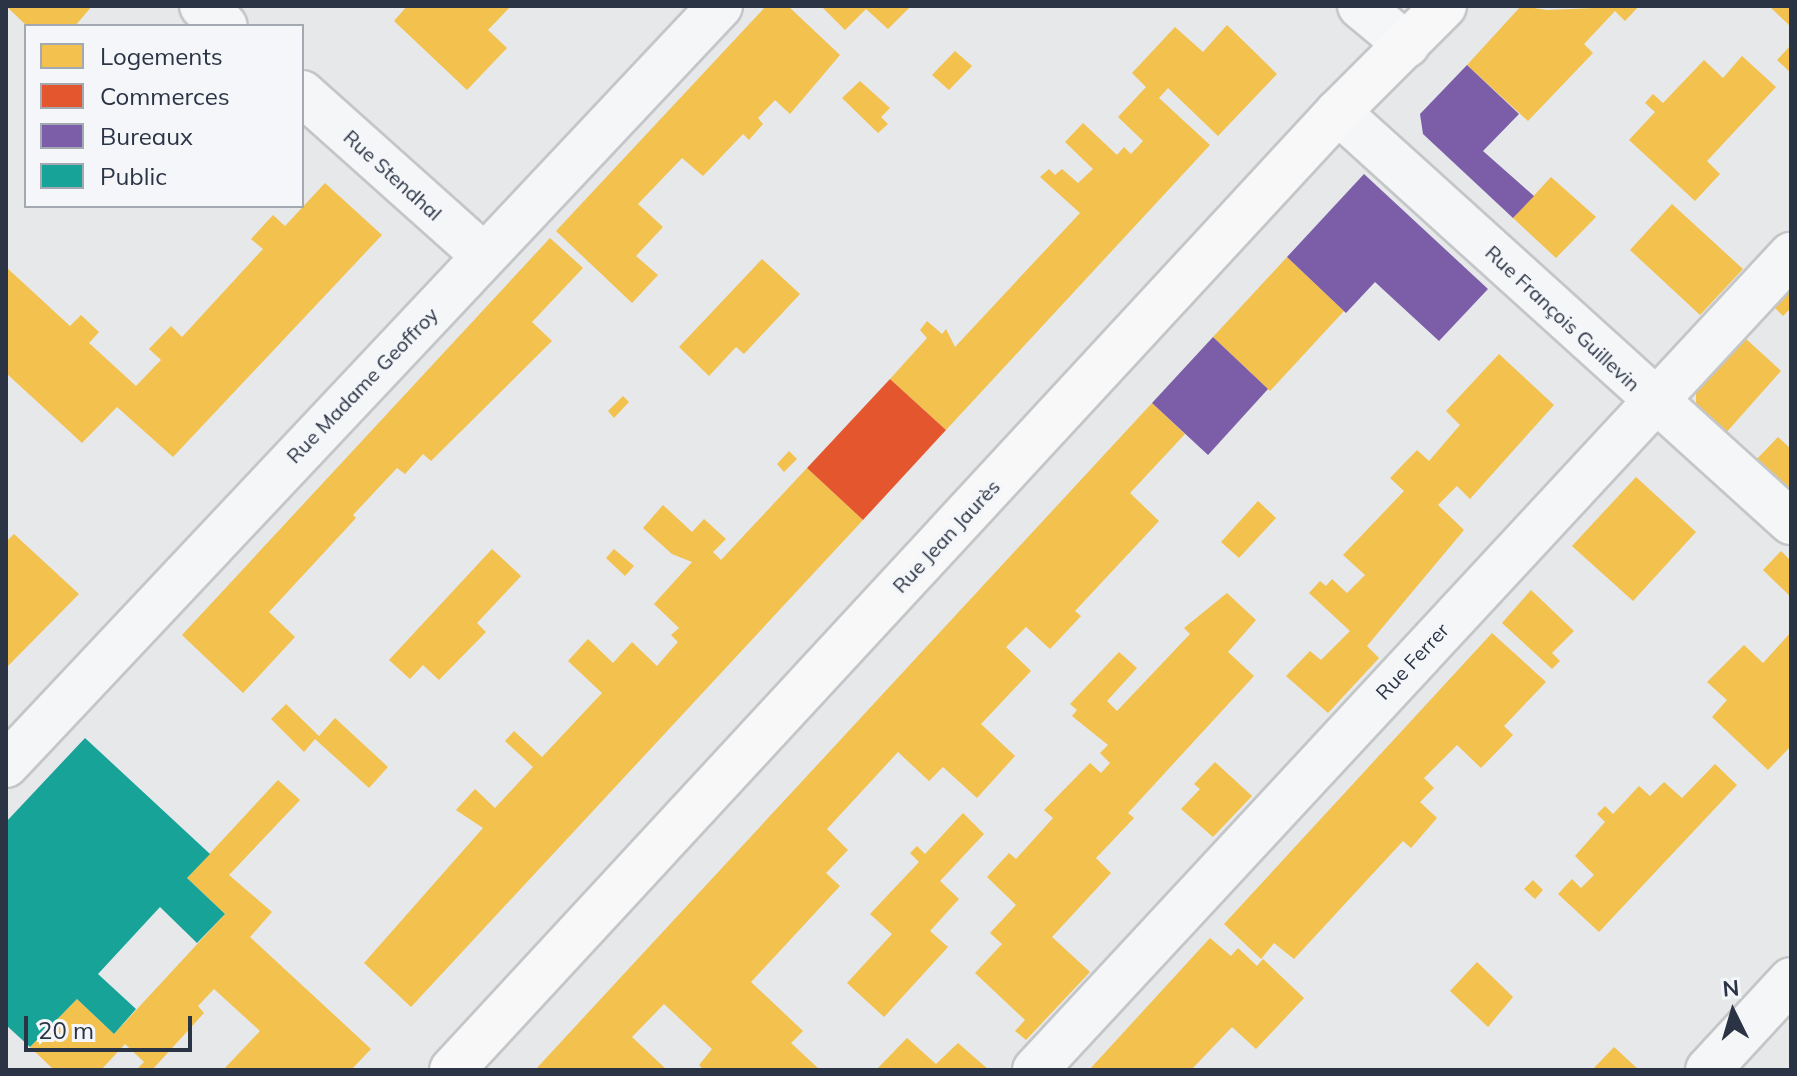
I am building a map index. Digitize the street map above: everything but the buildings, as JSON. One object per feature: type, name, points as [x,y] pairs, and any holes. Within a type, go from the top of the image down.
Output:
[{"type":"main road","name":"Rue Jean Jaurès","points":[[452,1070],[1338,112],[1444,6]]},
{"type":"street","points":[[202,6],[223,24]]},
{"type":"street","name":"Rue Madame Geoffroy","points":[[6,765],[720,6]]},
{"type":"street","points":[[1360,6],[1407,45]]},
{"type":"street","name":"Rue Stendhal","points":[[304,95],[484,256]]},
{"type":"street","name":"Rue François Guillevin","points":[[1338,112],[1652,400],[1791,522]]},
{"type":"street","name":"Rue Ferrer","points":[[1035,1070],[1652,400],[1791,255]]},
{"type":"street","points":[[1708,1070],[1791,980]]}]
